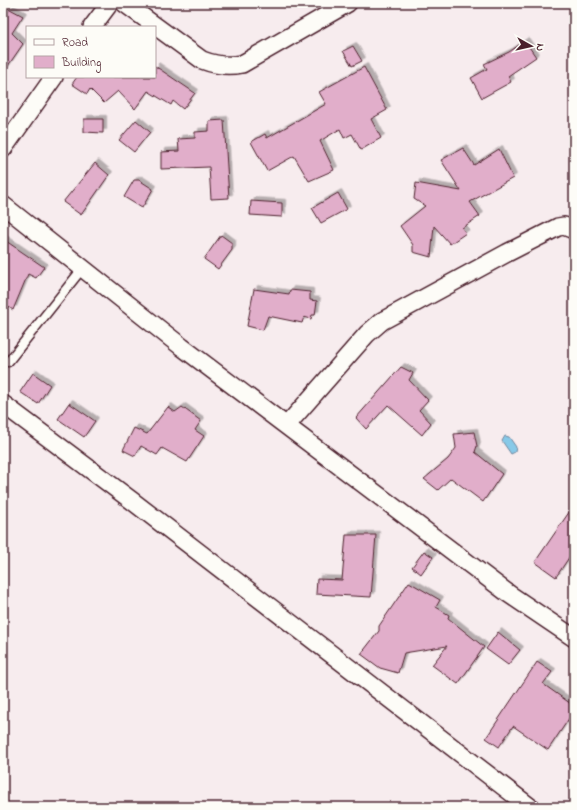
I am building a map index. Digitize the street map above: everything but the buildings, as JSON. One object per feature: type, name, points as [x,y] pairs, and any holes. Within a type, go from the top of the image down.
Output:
[{"type":"street","points":[[93,26],[110,3]]},
{"type":"street","points":[[124,3],[155,26]]},
{"type":"street","points":[[156,26],[202,60],[232,66],[242,64],[348,3]]},
{"type":"street","points":[[3,149],[53,78]]},
{"type":"street","points":[[3,205],[182,347],[509,594],[574,638]]},
{"type":"street","points":[[287,425],[367,334],[382,321],[558,227],[564,226],[574,230]]},
{"type":"street","points":[[3,404],[131,500],[530,807]]},
{"type":"lane","points":[[8,362],[82,269]]},
{"type":"water","points":[[505,436],[509,437],[516,447],[515,452],[511,454],[502,441]]}]
